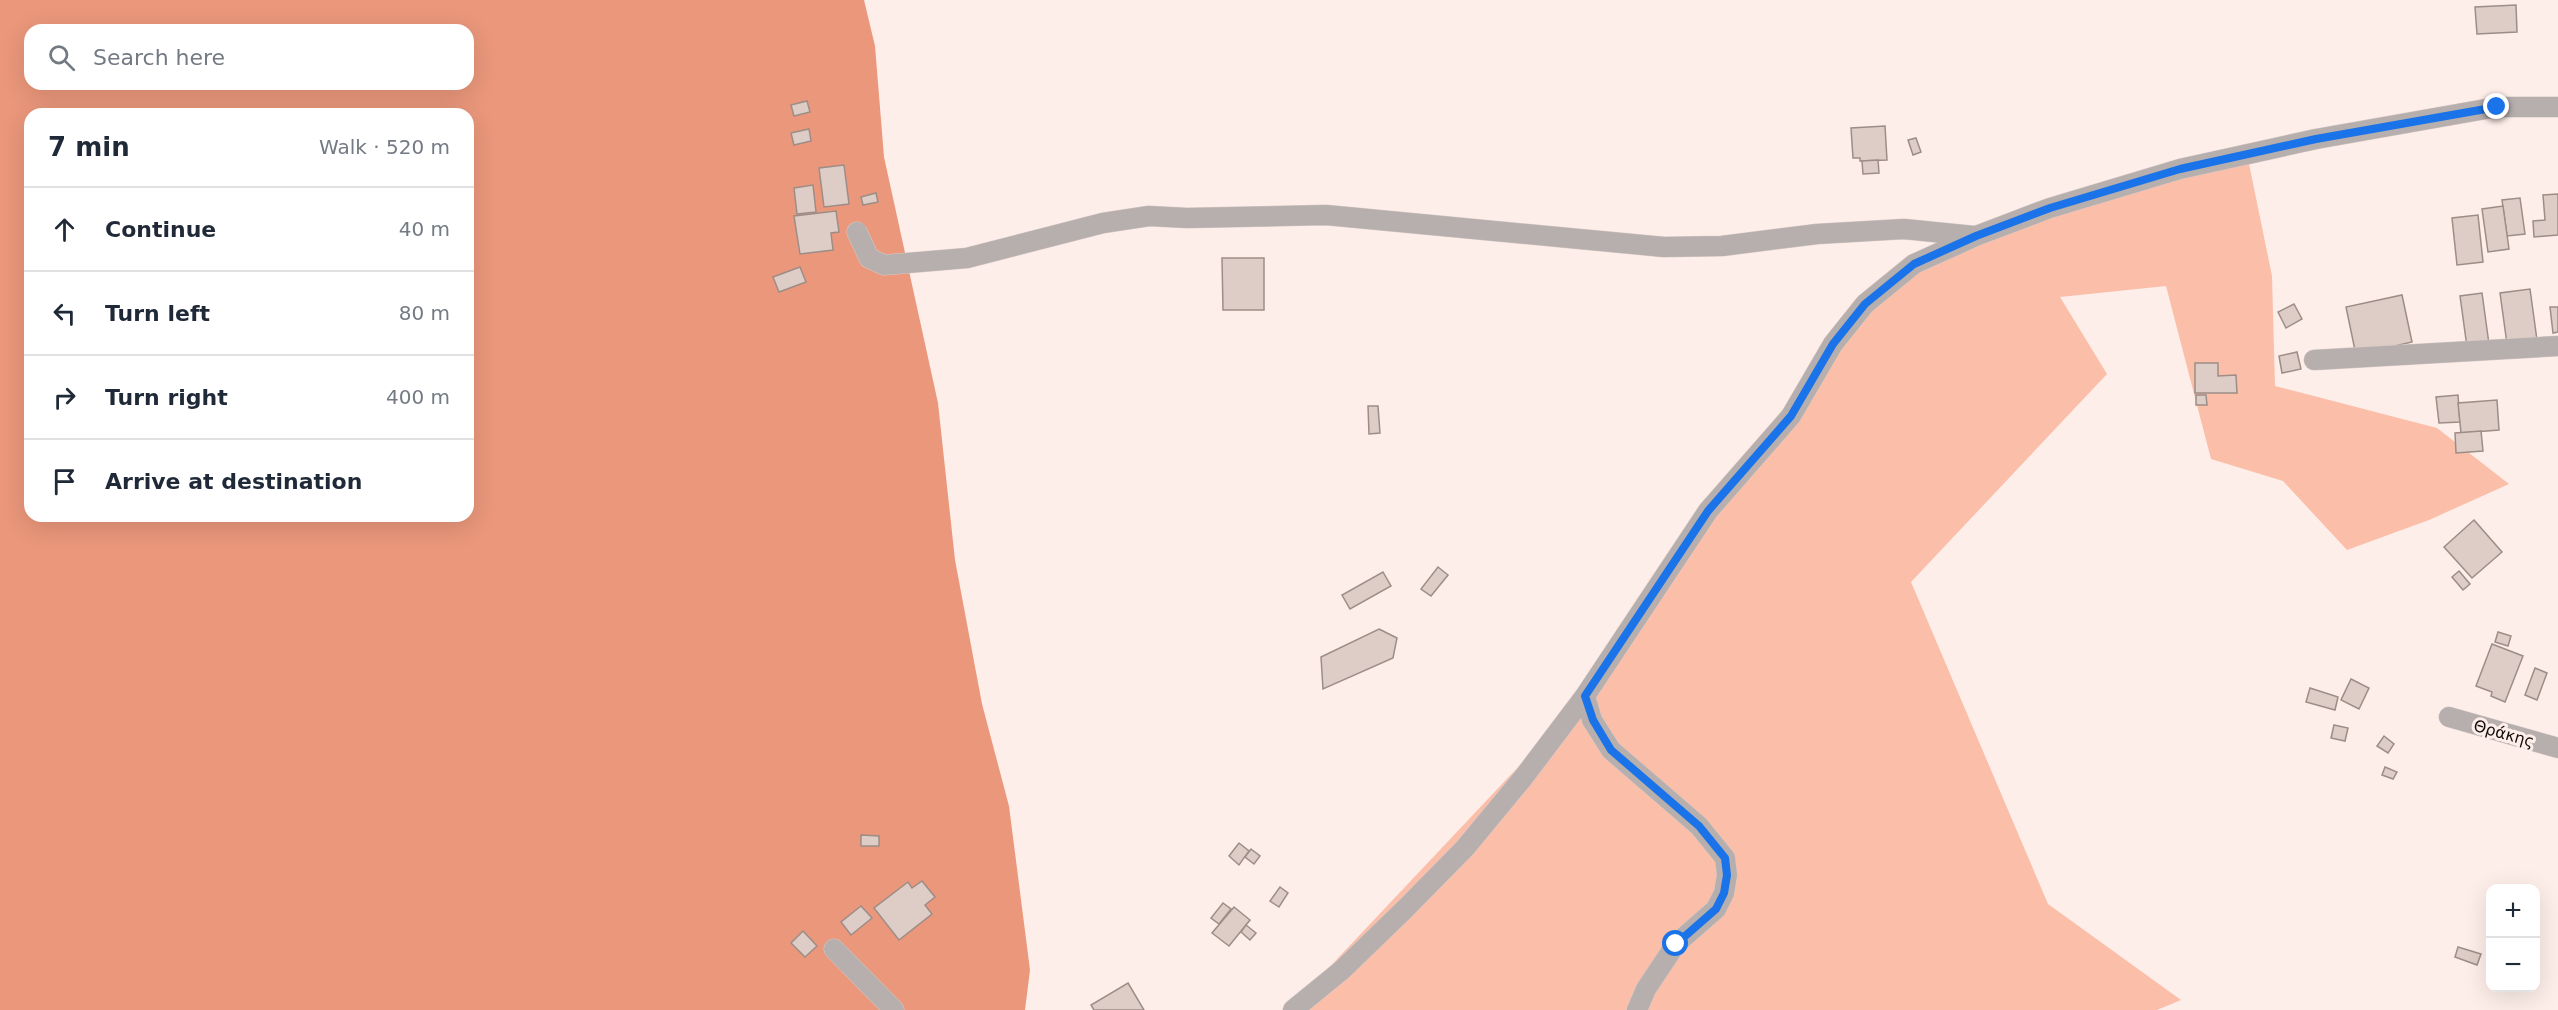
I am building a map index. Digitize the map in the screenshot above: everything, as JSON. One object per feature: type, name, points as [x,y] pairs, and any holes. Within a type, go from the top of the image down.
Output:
[{"type":"street","points":[[1293,1010],[1342,970],[1465,848],[1523,778],[1585,696],[1708,511],[1791,416],[1833,344],[1865,304],[1914,264],[1976,236],[2050,208],[2180,169],[2316,139],[2497,107],[2558,107]]},
{"type":"street","points":[[857,232],[869,258],[884,265],[967,258],[1103,223],[1149,216],[1187,218],[1326,215],[1664,247],[1722,246],[1817,234],[1904,229],[1976,236]]},
{"type":"street","points":[[2314,360],[2558,346]]},
{"type":"street","points":[[1585,696],[1593,720],[1611,750],[1699,826],[1725,858],[1727,875],[1724,893],[1716,909],[1676,944],[1646,989],[1637,1010]]},
{"type":"street","name":"Θράκης","points":[[2449,717],[2558,748]]},
{"type":"street","points":[[834,949],[894,1010]]},
{"type":"shaded area","points":[[0,0],[864,0],[875,46],[884,157],[938,403],[955,560],[982,704],[1009,806],[1030,970],[1025,1010],[0,1010]]},
{"type":"shaded area","points":[[2247,154],[2272,276],[2275,386],[2437,428],[2509,484],[2429,520],[2347,550],[2283,481],[2211,459],[2166,286],[2060,297],[2107,374],[1911,582],[2048,904],[2181,1000],[2157,1010],[1289,1010],[1585,696],[1865,304],[1976,236]]},
{"type":"building","points":[[2516,5],[2517,32],[2477,34],[2475,7]]},
{"type":"building","points":[[807,101],[810,112],[794,116],[791,105]]},
{"type":"building","points":[[1885,126],[1887,160],[1860,161],[1860,158],[1853,158],[1851,128]]},
{"type":"building","points":[[809,129],[811,141],[794,145],[791,133]]},
{"type":"building","points":[[1916,138],[1921,152],[1913,155],[1908,140]]},
{"type":"building","points":[[1878,160],[1879,173],[1863,174],[1862,161]]},
{"type":"building","points":[[844,165],[849,204],[824,207],[819,168]]},
{"type":"building","points":[[813,185],[816,212],[797,214],[794,188]]},
{"type":"building","points":[[876,193],[878,202],[863,205],[861,197]]},
{"type":"building","points":[[2558,194],[2558,235],[2534,237],[2533,221],[2545,220],[2543,195]]},
{"type":"building","points":[[2520,198],[2525,234],[2507,236],[2502,200]]},
{"type":"building","points":[[2503,206],[2509,249],[2488,252],[2482,209]]},
{"type":"building","points":[[836,211],[839,232],[831,233],[833,250],[800,254],[794,216]]},
{"type":"building","points":[[2478,215],[2483,262],[2457,265],[2452,218]]},
{"type":"building","points":[[1222,258],[1264,258],[1264,310],[1223,310]]},
{"type":"building","points":[[800,267],[806,282],[779,292],[773,277]]},
{"type":"building","points":[[2530,289],[2537,340],[2507,344],[2500,293]]},
{"type":"building","points":[[2482,293],[2489,344],[2467,347],[2460,296]]},
{"type":"building","points":[[2402,295],[2412,342],[2356,355],[2346,307]]},
{"type":"building","points":[[2294,304],[2302,319],[2286,328],[2278,312]]},
{"type":"building","points":[[2550,307],[2558,307],[2558,332],[2553,333]]},
{"type":"building","points":[[2297,352],[2301,369],[2282,373],[2279,356]]},
{"type":"building","points":[[2195,363],[2218,363],[2218,376],[2236,375],[2237,393],[2195,393]]},
{"type":"building","points":[[2196,395],[2206,395],[2207,405],[2196,405]]},
{"type":"building","points":[[2458,395],[2460,422],[2439,423],[2436,397]]},
{"type":"building","points":[[2497,400],[2499,430],[2461,433],[2458,403]]},
{"type":"building","points":[[1368,406],[1378,406],[1380,433],[1369,434]]},
{"type":"building","points":[[2481,431],[2483,451],[2456,453],[2455,433]]},
{"type":"building","points":[[2474,520],[2502,552],[2472,578],[2444,547]]},
{"type":"building","points":[[1438,567],[1448,575],[1431,596],[1421,589]]},
{"type":"building","points":[[2459,571],[2470,584],[2463,590],[2452,577]]},
{"type":"building","points":[[1383,572],[1391,586],[1350,609],[1342,595]]},
{"type":"building","points":[[1379,629],[1397,638],[1393,658],[1323,689],[1321,657]]},
{"type":"building","points":[[2498,632],[2511,636],[2508,646],[2495,642]]},
{"type":"building","points":[[2492,644],[2523,656],[2505,702],[2491,696],[2492,692],[2476,686]]},
{"type":"building","points":[[2535,668],[2547,673],[2537,700],[2525,695]]},
{"type":"building","points":[[2351,679],[2369,688],[2359,709],[2341,700]]},
{"type":"building","points":[[2310,688],[2338,697],[2335,710],[2306,702]]},
{"type":"building","points":[[2334,725],[2348,728],[2345,741],[2331,738]]},
{"type":"building","points":[[2384,736],[2394,744],[2388,753],[2377,746]]},
{"type":"building","points":[[2385,767],[2397,772],[2393,779],[2382,775]]},
{"type":"building","points":[[861,835],[879,836],[879,846],[861,846]]},
{"type":"building","points":[[1239,843],[1249,851],[1239,865],[1229,856]]},
{"type":"building","points":[[1251,849],[1260,856],[1254,864],[1245,857]]},
{"type":"building","points":[[922,881],[935,897],[925,905],[932,914],[899,940],[874,908],[908,882],[912,888]]},
{"type":"building","points":[[1280,887],[1288,893],[1279,907],[1270,901]]},
{"type":"building","points":[[1223,903],[1231,909],[1219,924],[1211,918]]},
{"type":"building","points":[[861,906],[872,918],[851,935],[841,922]]},
{"type":"building","points":[[1234,907],[1250,920],[1229,946],[1212,933]]},
{"type":"building","points":[[1246,925],[1256,933],[1250,940],[1241,932]]},
{"type":"building","points":[[803,931],[817,946],[805,957],[791,943]]},
{"type":"building","points":[[2458,947],[2481,954],[2477,965],[2455,957]]},
{"type":"building","points":[[1128,983],[1144,1010],[1094,1010],[1091,1005]]},
{"type":"route","points":[[1676,944],[1716,909],[1724,893],[1727,875],[1725,858],[1699,826],[1611,750],[1593,720],[1585,696],[1708,511],[1791,416],[1833,344],[1865,304],[1914,264],[1976,236],[2050,208],[2180,169],[2316,139],[2497,107]]}]
